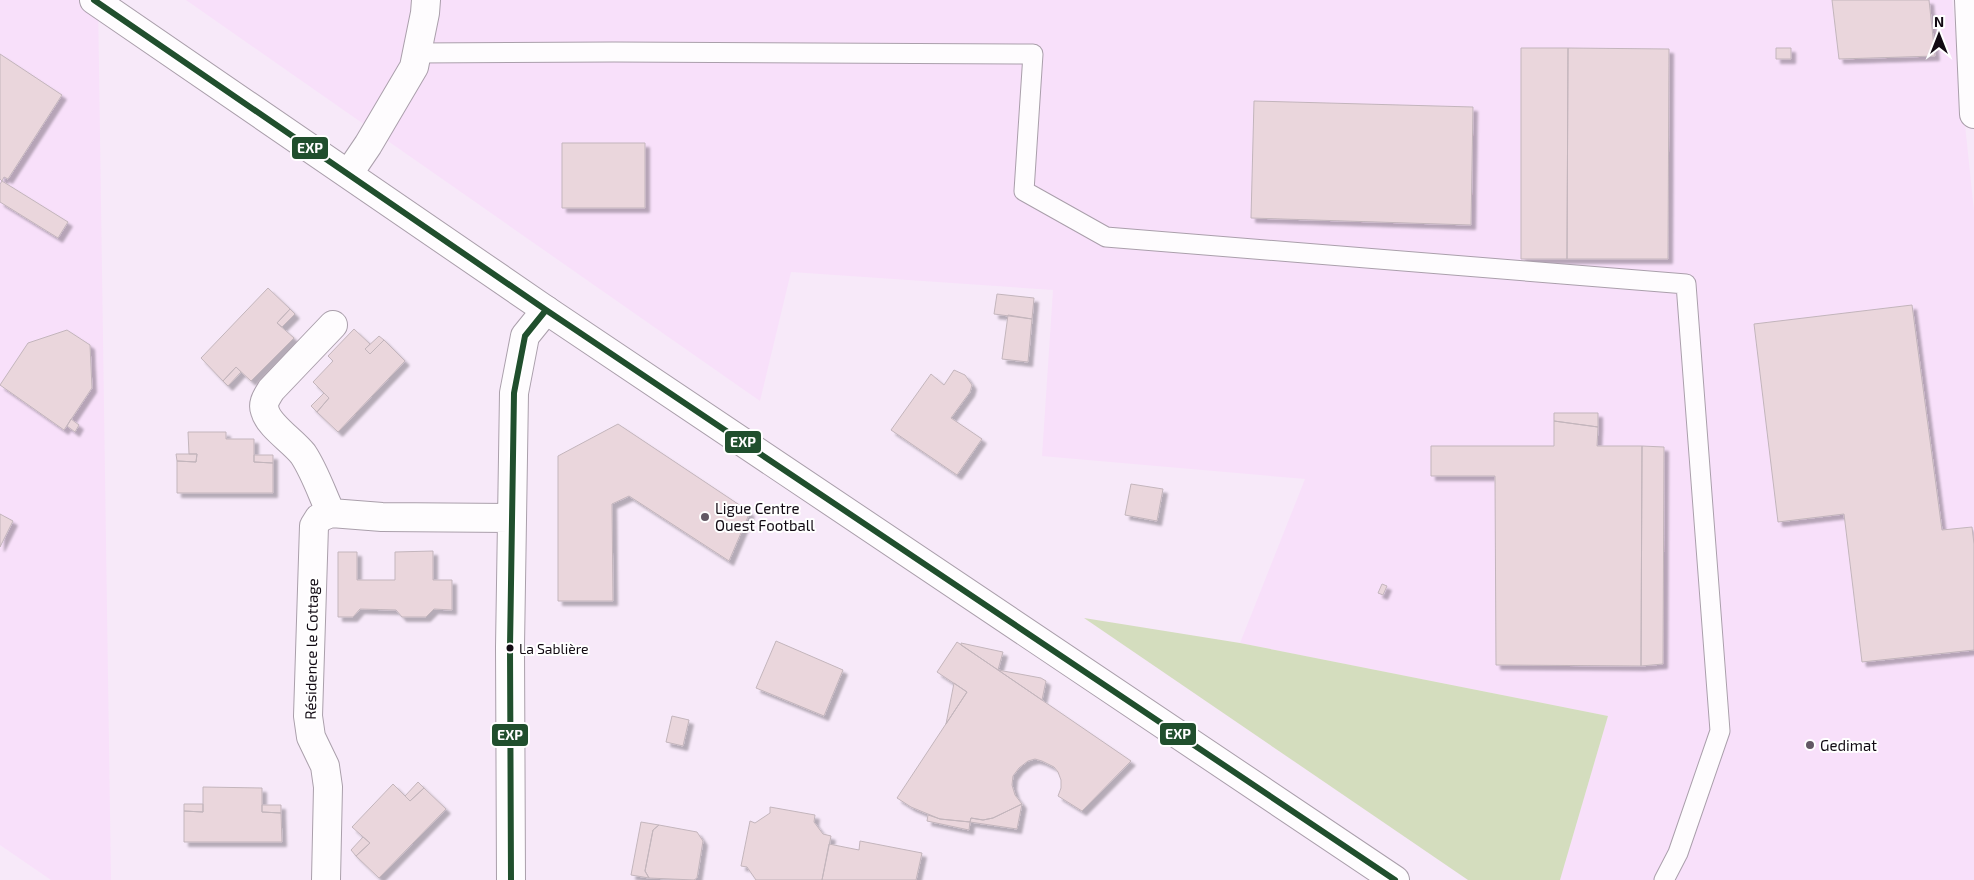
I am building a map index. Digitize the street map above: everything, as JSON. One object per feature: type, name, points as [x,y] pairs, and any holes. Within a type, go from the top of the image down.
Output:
[{"type":"street","points":[[94,0],[349,173],[546,310],[1395,880]]},
{"type":"street","points":[[349,173],[368,145],[414,67],[426,0]]},
{"type":"street","points":[[1969,0],[1974,114]]},
{"type":"street","points":[[511,880],[511,518],[514,393],[525,336],[546,310]]},
{"type":"street","points":[[333,325],[271,390],[264,401],[264,410],[268,418],[303,454],[314,473],[331,513],[382,517],[511,518]]},
{"type":"street","name":"Résidence le Cottage","points":[[326,880],[328,787],[325,766],[311,737],[308,716],[314,526],[319,518],[331,513]]},
{"type":"lane","points":[[416,53],[1033,54],[1024,191],[1106,237],[1686,284],[1720,731],[1678,853],[1664,880]]},
{"type":"shaded area","points":[[0,0],[98,0],[111,880],[51,880],[0,845]]},
{"type":"shaded area","points":[[186,0],[1952,0],[1974,211],[1974,880],[1560,880],[1608,716],[1240,643],[1305,479],[1042,456],[1053,290],[791,272],[760,401]]},
{"type":"green space","points":[[1084,618],[1240,643],[1608,716],[1560,880],[1468,880]]},
{"type":"building","points":[[1832,0],[1929,0],[1935,56],[1839,59]]},
{"type":"building","points":[[1521,48],[1568,48],[1567,259],[1521,259]]},
{"type":"building","points":[[1568,48],[1669,49],[1668,259],[1567,259]]},
{"type":"building","points":[[1776,48],[1791,48],[1791,59],[1776,59]]},
{"type":"building","points":[[0,54],[62,95],[8,179],[4,177],[2,181],[0,179]]},
{"type":"building","points":[[1254,101],[1473,107],[1471,225],[1251,218]]},
{"type":"building","points":[[562,143],[645,143],[645,208],[562,208]]},
{"type":"building","points":[[2,181],[68,222],[58,238],[0,202],[0,184]]},
{"type":"building","points":[[268,288],[290,309],[277,323],[294,338],[251,381],[236,367],[223,381],[201,358]]},
{"type":"building","points":[[997,294],[1034,298],[1032,319],[994,314]]},
{"type":"building","points":[[1912,305],[1942,530],[1972,527],[1974,544],[1974,650],[1862,662],[1844,514],[1778,522],[1754,324]]},
{"type":"building","points":[[290,309],[295,314],[282,327],[277,323]]},
{"type":"building","points":[[1008,315],[1032,319],[1028,362],[1002,359]]},
{"type":"building","points":[[354,329],[370,344],[365,349],[370,354],[384,340],[405,361],[338,432],[317,412],[329,398],[313,382],[333,361],[328,356]]},
{"type":"building","points":[[67,330],[90,345],[92,388],[64,430],[0,385],[28,343]]},
{"type":"building","points":[[379,336],[384,340],[370,354],[365,349]]},
{"type":"building","points":[[236,367],[241,372],[228,386],[223,381]]},
{"type":"building","points":[[954,370],[965,375],[972,385],[970,392],[951,418],[982,439],[957,475],[891,430],[931,374],[944,385]]},
{"type":"building","points":[[324,393],[329,398],[317,412],[311,406]]},
{"type":"building","points":[[1554,413],[1598,413],[1598,427],[1554,421]]},
{"type":"building","points":[[71,419],[79,425],[75,432],[67,426]]},
{"type":"building","points":[[1554,421],[1598,427],[1597,446],[1642,446],[1641,666],[1496,665],[1495,476],[1431,476],[1431,446],[1554,446]]},
{"type":"building","name":"Ligue Centre Ouest Football","points":[[618,424],[750,512],[729,561],[629,496],[612,504],[613,601],[558,601],[558,456]]},
{"type":"building","points":[[188,432],[226,432],[226,439],[254,439],[254,462],[273,463],[273,493],[177,493],[177,461],[196,462],[197,454],[189,454]]},
{"type":"building","points":[[1642,446],[1664,447],[1663,664],[1641,666]]},
{"type":"building","points":[[176,454],[197,454],[196,462],[177,461]]},
{"type":"building","points":[[254,455],[273,455],[273,463],[254,462]]},
{"type":"building","points":[[1131,484],[1163,489],[1157,521],[1125,515]]},
{"type":"building","points":[[0,514],[13,521],[0,547]]},
{"type":"building","points":[[433,551],[433,580],[452,580],[452,610],[434,609],[426,617],[402,617],[396,610],[360,609],[353,617],[338,617],[338,552],[357,552],[357,580],[395,580],[395,552]]},
{"type":"building","points":[[1382,584],[1387,586],[1383,595],[1378,593]]},
{"type":"building","points":[[776,641],[843,670],[824,716],[756,688]]},
{"type":"building","points":[[957,642],[1131,761],[1082,811],[1058,796],[1061,780],[1054,767],[1035,759],[1028,761],[1013,776],[1012,785],[1015,795],[1022,804],[993,818],[983,820],[971,818],[970,822],[940,819],[911,807],[897,798],[967,692],[937,672]]},
{"type":"building","points":[[961,643],[1003,652],[998,670],[961,645]]},
{"type":"building","points":[[998,670],[1041,678],[1046,681],[1042,700]]},
{"type":"building","points":[[954,683],[967,692],[946,724]]},
{"type":"building","points":[[672,716],[689,720],[683,746],[666,742]]},
{"type":"building","points":[[418,782],[424,788],[410,801],[405,796]]},
{"type":"building","points":[[393,784],[410,801],[424,788],[446,809],[379,878],[356,856],[370,843],[352,827]]},
{"type":"building","points":[[203,787],[262,788],[262,812],[281,813],[282,842],[184,842],[184,811],[203,812]]},
{"type":"building","points":[[184,804],[203,804],[203,812],[184,811]]},
{"type":"building","points":[[1022,804],[1017,829],[970,822],[971,818],[983,820],[993,818]]},
{"type":"building","points":[[262,805],[281,805],[281,813],[262,812]]},
{"type":"building","points":[[770,807],[815,815],[814,822],[823,834],[831,836],[822,880],[756,880],[747,867],[741,866],[750,821],[755,823],[770,813]]},
{"type":"building","points":[[928,815],[940,819],[970,822],[969,830],[927,821]]},
{"type":"building","points":[[641,822],[659,825],[653,830],[645,871],[649,878],[631,875]]},
{"type":"building","points":[[659,825],[697,832],[703,841],[697,878],[694,880],[649,878],[645,871],[653,830]]},
{"type":"building","points":[[363,837],[370,843],[356,856],[351,850]]},
{"type":"building","points":[[860,841],[922,853],[916,880],[822,880],[829,844],[859,850]]},
{"type":"transit line","name":"EXP","points":[[94,0],[546,310],[1395,880]]},
{"type":"transit line","name":"EXP","points":[[511,880],[510,647],[514,393],[525,336],[546,310]]},
{"type":"place","name":"Ligue Centre Ouest Football","points":[[705,517]]},
{"type":"place","name":"La Sablière","points":[[510,648]]},
{"type":"place","name":"Gedimat","points":[[1810,745]]}]
